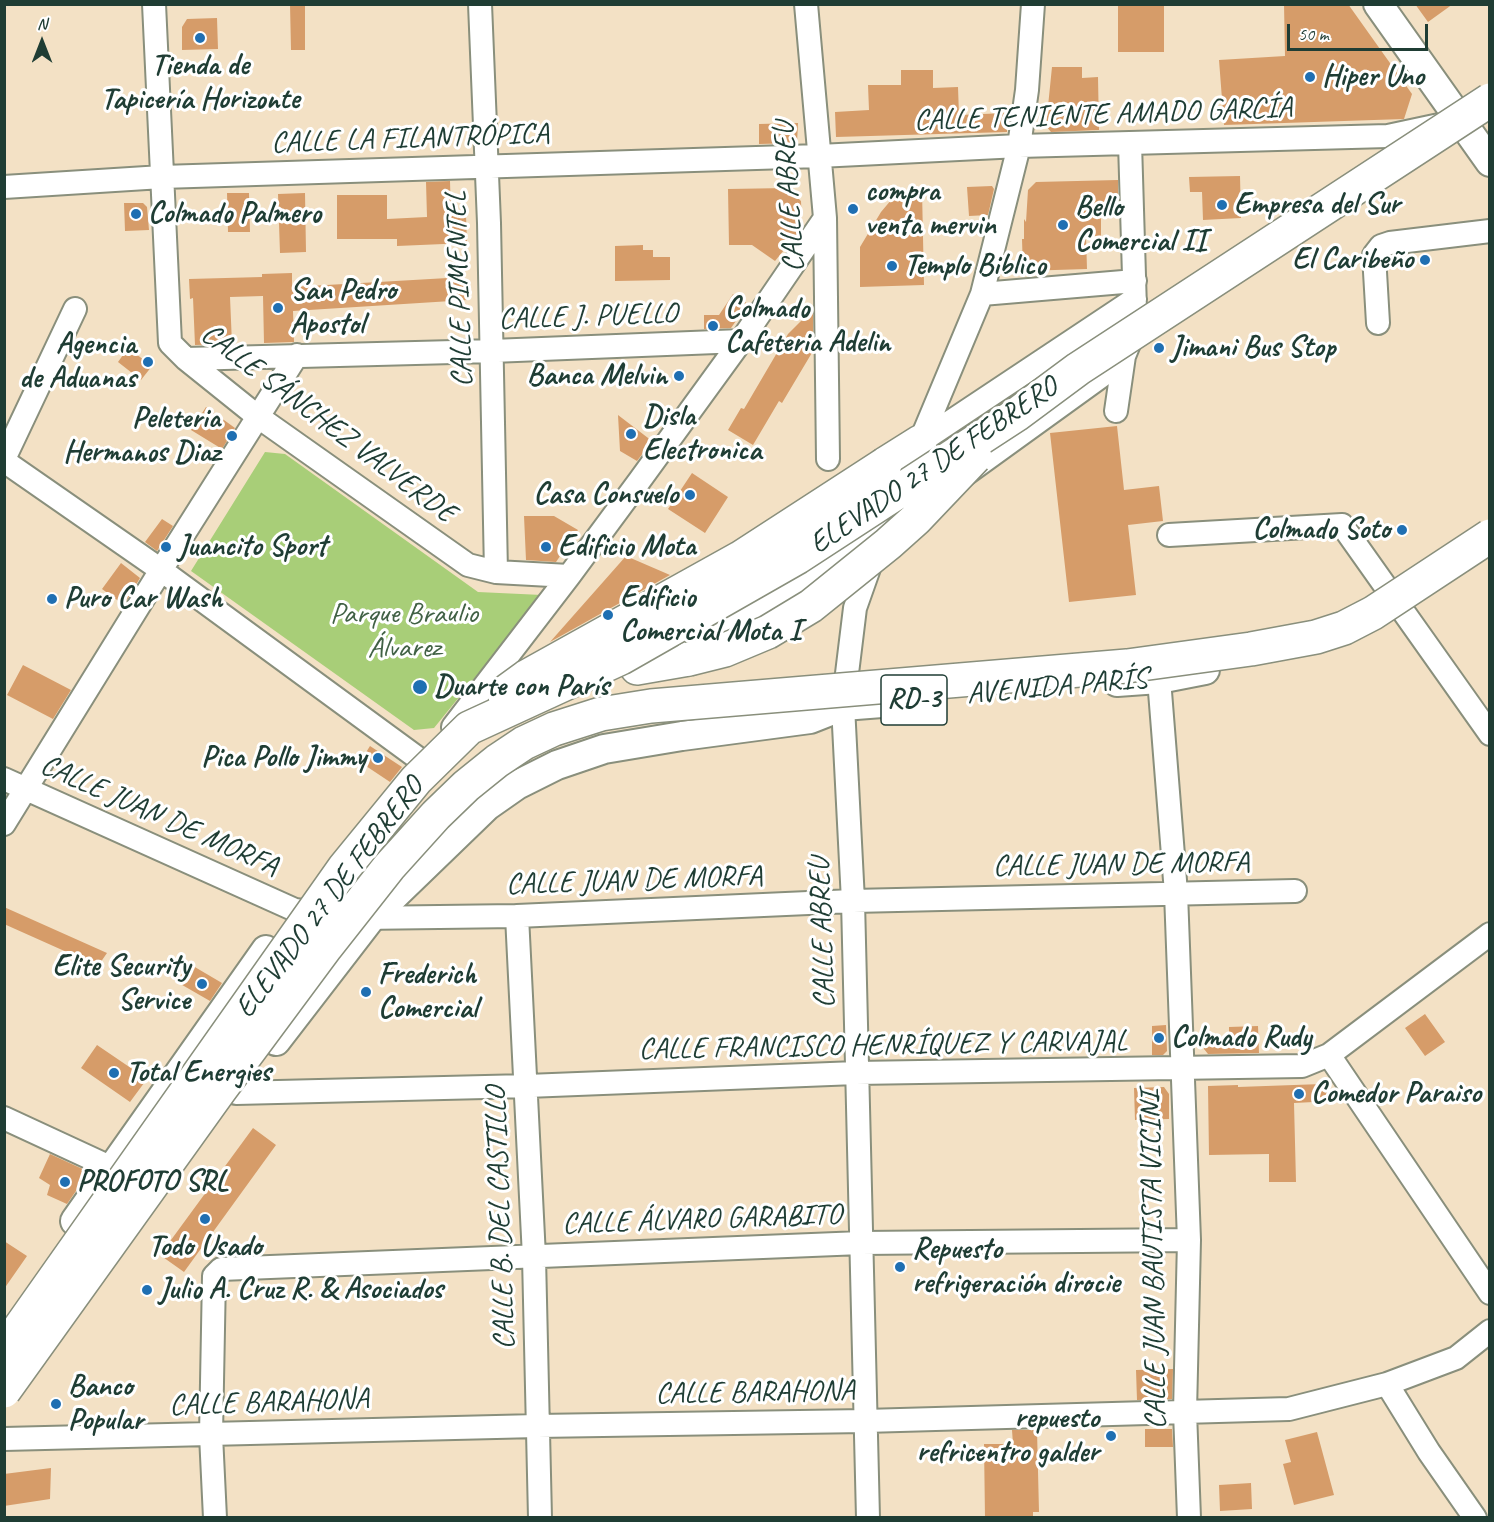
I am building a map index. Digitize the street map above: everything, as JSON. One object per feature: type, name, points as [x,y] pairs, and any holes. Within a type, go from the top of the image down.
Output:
[{"type":"highway","name":"ELEVADO 27 DE FEBRERO","points":[[4,1350],[344,868],[461,728],[621,658],[798,558],[1016,415],[1078,369],[1490,100]]},
{"type":"highway","points":[[637,668],[726,650],[768,632],[810,606],[916,519],[1016,415]]},
{"type":"highway","points":[[461,728],[488,704],[526,677],[740,558],[920,442]]},
{"type":"highway","name":"ELEVADO 27 DE FEBRERO","points":[[4,1391],[326,946],[436,815],[466,786],[524,743],[554,729],[601,714],[651,706],[1127,666],[1251,649],[1316,637],[1344,628],[1373,612],[1490,536]]},
{"type":"highway","points":[[326,946],[387,891],[445,818],[473,789],[534,750],[568,735],[660,716],[806,704],[843,706]]},
{"type":"main road","points":[[1378,4],[1472,123],[1490,162]]},
{"type":"main road","points":[[4,1325],[295,910],[419,759],[501,701],[534,688],[592,673],[637,668],[707,638],[758,612],[1000,447],[1124,356],[1472,123]]},
{"type":"main road","name":"AVENIDA PARÍS","points":[[370,919],[487,806],[518,785],[557,765],[604,748],[810,719],[843,706],[1159,678],[1310,652],[1360,633],[1490,547]]},
{"type":"main road","name":"RD-3","points":[[4,1406],[236,1093],[370,919]]},
{"type":"street","name":"CALLE SÁNCHEZ VALVERDE","points":[[154,4],[170,343],[186,359],[257,416],[468,565],[496,572],[569,576]]},
{"type":"street","name":"CALLE PIMENTEL","points":[[480,4],[492,351],[496,572]]},
{"type":"street","name":"CALLE ABREU","points":[[806,4],[825,219],[828,459]]},
{"type":"street","name":"CALLE ABREU","points":[[868,1518],[853,901],[843,706],[855,608],[886,525],[982,294],[1019,146],[1027,90],[1033,4]]},
{"type":"street","name":"CALLE TENIENTE AMADO GARCÍA","points":[[819,156],[1019,146],[1388,136],[1472,123]]},
{"type":"street","points":[[1116,411],[1124,356],[1133,334],[1135,290],[1130,143]]},
{"type":"street","name":"CALLE LA FILANTRÓPICA","points":[[4,187],[162,177],[819,156]]},
{"type":"street","points":[[461,728],[741,341],[825,219]]},
{"type":"street","points":[[1378,323],[1374,255],[1381,246],[1490,231]]},
{"type":"street","points":[[982,294],[1135,290]]},
{"type":"street","points":[[920,442],[1135,290]]},
{"type":"street","points":[[75,309],[4,460],[161,570],[419,759]]},
{"type":"street","name":"CALLE J. PUELLO","points":[[186,359],[492,351],[741,341]]},
{"type":"street","points":[[4,824],[257,416],[297,356]]},
{"type":"street","points":[[1169,535],[1342,525],[1490,734]]},
{"type":"street","name":"CALLE JUAN BAUTISTA VICINI","points":[[1159,678],[1176,893],[1189,1240],[1185,1412],[1189,1518]]},
{"type":"street","name":"CALLE JUAN DE MORFA","points":[[4,779],[295,910],[370,919],[518,916],[853,901],[1295,891]]},
{"type":"street","name":"CALLE B. DEL CASTILLO","points":[[518,916],[534,1257],[540,1518]]},
{"type":"street","name":"CALLE FRANCISCO HENRÍQUEZ Y CARVAJAL","points":[[236,1093],[527,1086],[856,1073],[1302,1066],[1329,1055],[1490,934]]},
{"type":"street","points":[[1329,1055],[1490,1293]]},
{"type":"street","points":[[4,1118],[112,1168]]},
{"type":"street","name":"CALLE ÁLVARO GARABITO","points":[[211,1435],[214,1275],[217,1271],[861,1243],[1189,1240]]},
{"type":"street","name":"CALLE BARAHONA","points":[[4,1440],[1289,1409],[1387,1384],[1456,1358],[1490,1331]]},
{"type":"street","points":[[1387,1384],[1429,1452],[1475,1518]]},
{"type":"street","points":[[211,1435],[215,1518]]},
{"type":"green space","name":"Parque Braulio Álvarez","points":[[265,452],[285,454],[478,592],[542,595],[434,728],[414,730],[191,571]]},
{"type":"building","points":[[290,4],[305,4],[305,50],[291,50]]},
{"type":"building","points":[[1118,4],[1164,4],[1164,52],[1118,52]]},
{"type":"building","name":"Hiper Uno","points":[[1284,4],[1348,4],[1412,94],[1404,119],[1224,125],[1219,60],[1285,56]]},
{"type":"building","points":[[1415,4],[1453,4],[1428,22]]},
{"type":"building","name":"Tienda de Tapicería Horizonte","points":[[217,18],[218,49],[182,50],[182,27],[187,19]]},
{"type":"building","points":[[1052,67],[1082,67],[1082,78],[1098,77],[1099,130],[1051,132],[1046,126]]},
{"type":"building","points":[[901,70],[933,70],[933,88],[958,87],[959,115],[1007,113],[1007,132],[836,137],[835,112],[869,110],[868,85],[901,85]]},
{"type":"building","points":[[798,123],[797,143],[759,144],[759,124]]},
{"type":"building","name":"Empresa del Sur","points":[[1240,176],[1241,218],[1203,220],[1202,192],[1190,192],[1189,177]]},
{"type":"building","points":[[1118,180],[1118,209],[1101,209],[1101,236],[1086,236],[1087,269],[1023,271],[1022,239],[1024,239],[1028,190],[1036,182]]},
{"type":"building","points":[[450,181],[451,216],[466,215],[467,243],[397,246],[397,239],[337,239],[337,195],[387,195],[387,219],[427,217],[426,182]]},
{"type":"building","points":[[992,186],[994,189],[988,215],[969,216],[967,187]]},
{"type":"building","points":[[787,188],[801,201],[802,228],[775,261],[752,245],[729,245],[728,189]]},
{"type":"building","points":[[922,190],[924,285],[860,287],[860,247],[881,212],[897,193]]},
{"type":"building","points":[[227,193],[249,193],[250,232],[228,232]]},
{"type":"building","points":[[305,193],[306,252],[280,253],[278,194]]},
{"type":"building","name":"Colmado Palmero","points":[[124,203],[143,203],[147,207],[149,230],[125,231]]},
{"type":"building","points":[[643,245],[643,250],[653,250],[653,257],[670,257],[670,280],[615,281],[615,246]]},
{"type":"building","points":[[292,273],[292,287],[465,277],[467,300],[293,311],[294,342],[264,343],[263,296],[230,297],[232,344],[195,345],[193,298],[190,299],[189,279],[262,277],[262,274]]},
{"type":"building","points":[[733,294],[748,304],[731,328],[704,329],[704,315],[719,315]]},
{"type":"building","points":[[813,309],[813,351],[782,403],[779,401],[753,445],[728,430],[741,408],[744,409],[788,334]]},
{"type":"building","points":[[128,348],[152,366],[141,380],[118,362]]},
{"type":"building","points":[[206,407],[235,428],[222,449],[191,430]]},
{"type":"building","name":"Disla Electronica","points":[[618,415],[652,441],[637,461],[620,451]]},
{"type":"building","points":[[1117,426],[1124,490],[1159,486],[1163,521],[1128,525],[1136,595],[1069,602],[1050,433]]},
{"type":"building","points":[[692,473],[728,497],[705,533],[668,509]]},
{"type":"building","name":"Edificio Mota","points":[[524,516],[554,516],[578,530],[556,562],[526,560]]},
{"type":"building","points":[[162,519],[173,526],[157,551],[145,542]]},
{"type":"building","points":[[626,556],[670,575],[550,642]]},
{"type":"building","points":[[121,563],[140,578],[124,605],[102,589]]},
{"type":"building","points":[[23,665],[71,690],[53,719],[7,695]]},
{"type":"building","points":[[370,746],[402,767],[390,782],[360,762]]},
{"type":"building","points":[[4,907],[107,953],[98,966],[4,924]]},
{"type":"building","name":"Elite Security Service","points":[[188,963],[222,983],[210,1001],[177,982]]},
{"type":"building","points":[[1425,1014],[1445,1042],[1425,1056],[1405,1028]]},
{"type":"building","name":"Colmado Rudy","points":[[1166,1025],[1167,1051],[1163,1055],[1152,1055],[1152,1026]]},
{"type":"building","points":[[1258,1026],[1259,1053],[1208,1054],[1204,1049],[1204,1038],[1229,1037],[1229,1027]]},
{"type":"building","name":"Total Energies","points":[[97,1045],[147,1079],[130,1102],[81,1068]]},
{"type":"building","points":[[1322,1084],[1327,1086],[1336,1098],[1321,1106],[1314,1102],[1294,1103],[1296,1182],[1269,1182],[1269,1154],[1209,1155],[1208,1086]]},
{"type":"building","points":[[1164,1087],[1169,1094],[1169,1119],[1135,1120],[1134,1088]]},
{"type":"building","points":[[253,1128],[276,1145],[184,1272],[160,1255]]},
{"type":"building","name":"PROFOTO SRL","points":[[50,1154],[89,1172],[67,1204],[47,1195],[50,1185],[39,1178]]},
{"type":"building","points":[[4,1241],[27,1256],[4,1289]]},
{"type":"building","points":[[1173,1369],[1172,1399],[1137,1400],[1136,1370]]},
{"type":"building","points":[[1145,1429],[1172,1429],[1173,1447],[1145,1447]]},
{"type":"building","points":[[1012,1430],[1037,1430],[1039,1512],[1033,1512],[1033,1518],[985,1518],[984,1444],[1013,1444]]},
{"type":"building","points":[[1317,1432],[1334,1495],[1294,1505],[1283,1464],[1291,1462],[1285,1440]]},
{"type":"building","points":[[51,1468],[50,1499],[4,1506],[4,1474]]},
{"type":"building","points":[[1251,1483],[1252,1509],[1220,1511],[1219,1485]]},
{"type":"place","name":"Tienda de Tapicería Horizonte","points":[[200,38]]},
{"type":"place","name":"Hiper Uno","points":[[1310,77]]},
{"type":"place","name":"Empresa del Sur","points":[[1222,205]]},
{"type":"place","name":"compra venta mervin","points":[[853,209]]},
{"type":"place","name":"Colmado Palmero","points":[[136,214]]},
{"type":"place","name":"Bello Comercial II","points":[[1063,225]]},
{"type":"place","name":"El Caribeño","points":[[1425,260]]},
{"type":"place","name":"Templo Biblico","points":[[892,266]]},
{"type":"place","name":"San Pedro Apostol","points":[[278,308]]},
{"type":"place","name":"Colmado Cafeteria Adelin","points":[[713,326]]},
{"type":"place","name":"Jimani Bus Stop","points":[[1159,348]]},
{"type":"place","name":"Agencia de Aduanas","points":[[148,362]]},
{"type":"place","name":"Banca Melvin","points":[[679,376]]},
{"type":"place","name":"Disla Electronica","points":[[631,434]]},
{"type":"place","name":"Peleteria Hermanos Diaz","points":[[232,436]]},
{"type":"place","name":"Casa Consuelo","points":[[690,495]]},
{"type":"place","name":"Colmado Soto","points":[[1402,530]]},
{"type":"place","name":"Juancito Sport","points":[[166,547]]},
{"type":"place","name":"Edificio Mota","points":[[546,547]]},
{"type":"place","name":"Puro Car Wash","points":[[52,599]]},
{"type":"place","name":"Edificio Comercial Mota I","points":[[608,615]]},
{"type":"place","name":"Duarte con París","points":[[420,687]]},
{"type":"place","name":"Pica Pollo Jimmy","points":[[378,758]]},
{"type":"place","name":"Elite Security Service","points":[[202,984]]},
{"type":"place","name":"Frederich Comercial","points":[[366,992]]},
{"type":"place","name":"Colmado Rudy","points":[[1159,1038]]},
{"type":"place","name":"Total Energies","points":[[114,1073]]},
{"type":"place","name":"Comedor Paraiso","points":[[1299,1094]]},
{"type":"place","name":"PROFOTO SRL","points":[[65,1182]]},
{"type":"place","name":"Todo Usado","points":[[205,1219]]},
{"type":"place","name":"Repuesto refrigeración dirocie","points":[[900,1267]]},
{"type":"place","name":"Julio A. Cruz R. & Asociados","points":[[147,1290]]},
{"type":"place","name":"Banco Popular","points":[[56,1404]]},
{"type":"place","name":"repuesto refricentro galder","points":[[1111,1436]]}]
